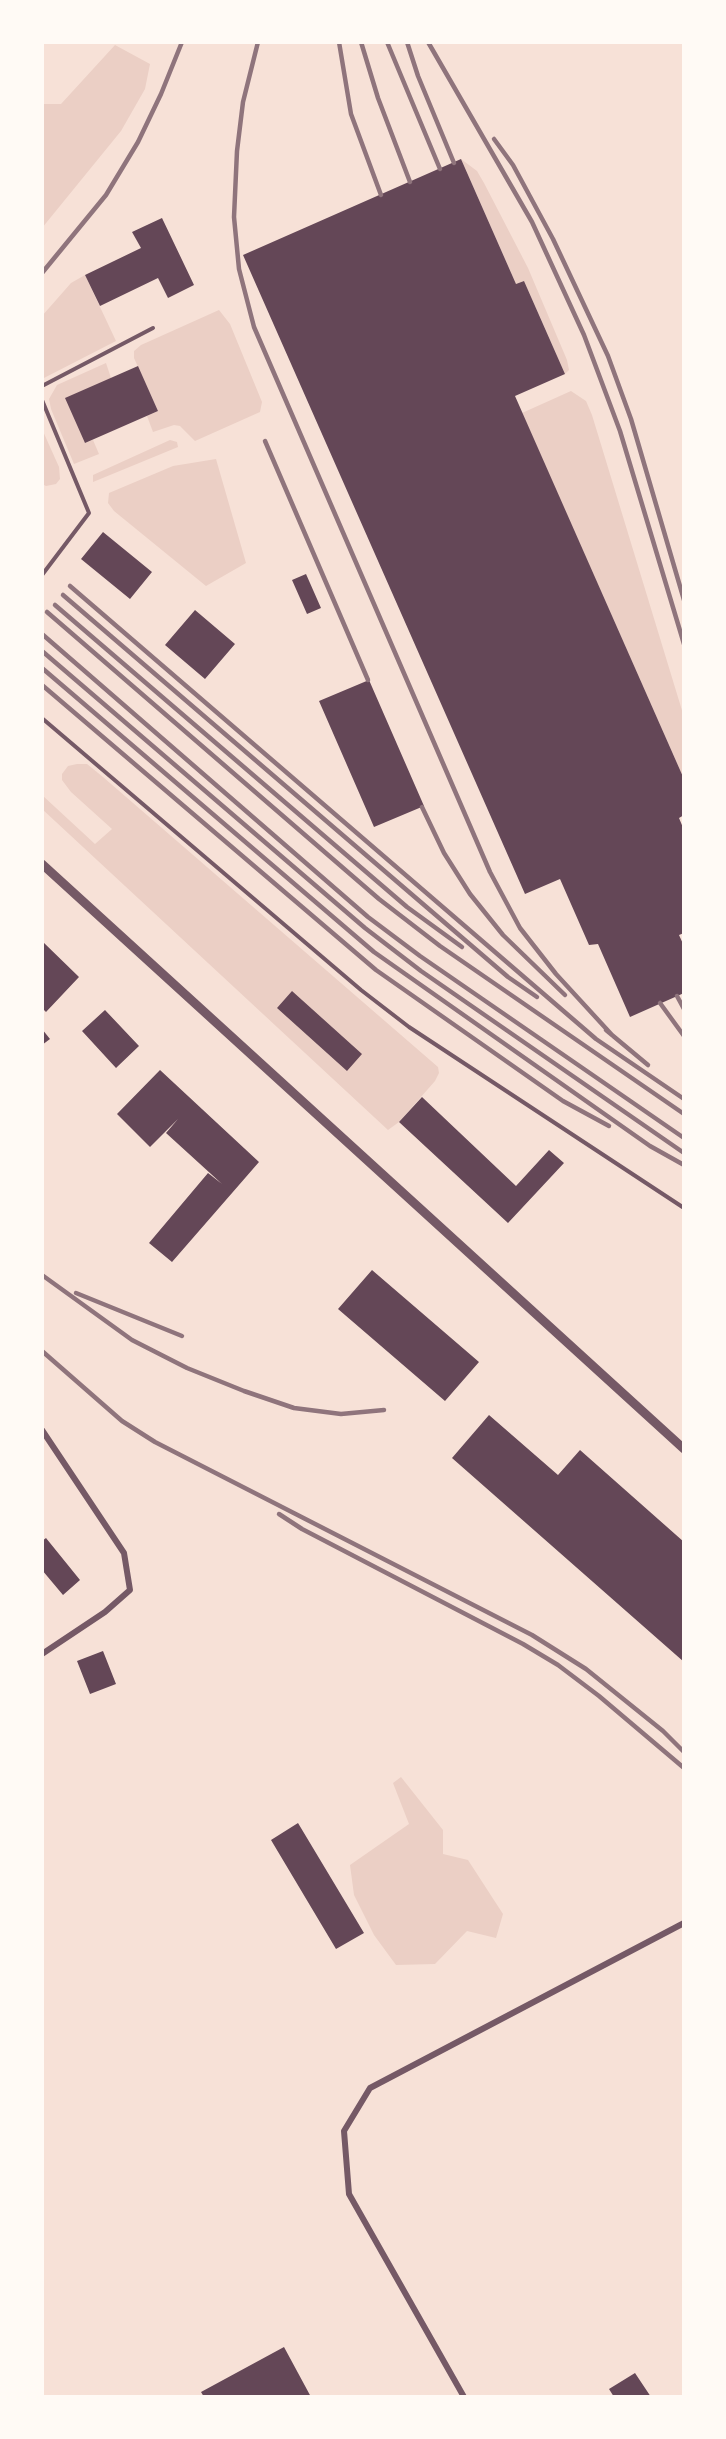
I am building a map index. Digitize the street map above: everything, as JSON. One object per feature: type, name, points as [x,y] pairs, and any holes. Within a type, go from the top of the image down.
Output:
[{"type":"street","points":[[42,864],[684,1449]]},
{"type":"street","points":[[42,1430],[124,1553],[130,1590],[105,1612],[42,1654]]},
{"type":"street","points":[[464,2397],[349,2194],[344,2131],[370,2088],[684,1923]]},
{"type":"lane","points":[[42,386],[153,328]]},
{"type":"lane","points":[[42,400],[89,513],[42,575]]},
{"type":"lane","points":[[42,719],[361,990],[409,1027],[684,1208]]},
{"type":"shaded area","points":[[115,45],[150,64],[145,89],[121,131],[42,228],[42,104],[61,104]]},
{"type":"shaded area","points":[[461,159],[477,171],[528,268],[567,360],[569,370],[565,374],[524,281],[516,284]]},
{"type":"shaded area","points":[[85,275],[116,341],[42,379],[42,316],[71,283]]},
{"type":"shaded area","points":[[219,310],[230,324],[262,402],[260,412],[195,441],[180,426],[174,425],[153,432],[147,416],[158,411],[134,358],[134,351],[141,345]]},
{"type":"shaded area","points":[[106,363],[111,378],[85,443],[93,440],[99,454],[74,464],[49,399],[57,385]]},
{"type":"shaded area","points":[[571,391],[586,401],[592,415],[684,717],[684,779],[522,413]]},
{"type":"shaded area","points":[[42,429],[59,467],[60,479],[56,484],[46,486],[42,484]]},
{"type":"shaded area","points":[[170,440],[177,442],[178,447],[93,482],[93,475]]},
{"type":"shaded area","points":[[216,459],[246,563],[206,586],[114,511],[108,503],[109,493],[173,466]]},
{"type":"shaded area","points":[[87,764],[103,777],[438,1067],[439,1073],[435,1081],[399,1122],[388,1130],[42,809],[42,795],[95,844],[112,829],[71,792],[62,780],[62,774],[68,766]]},
{"type":"shaded area","points":[[401,1777],[443,1830],[443,1854],[468,1860],[503,1914],[496,1938],[467,1931],[435,1964],[396,1965],[374,1935],[354,1895],[350,1865],[409,1824],[393,1783]]},
{"type":"building","points":[[461,159],[516,284],[524,281],[565,374],[515,396],[684,779],[684,815],[679,818],[684,830],[684,933],[679,935],[684,946],[684,993],[630,1017],[598,944],[589,945],[560,879],[525,894],[243,255]]},
{"type":"building","points":[[162,218],[194,285],[168,298],[158,278],[100,306],[85,275],[141,248],[132,232]]},
{"type":"building","points":[[138,366],[158,411],[85,443],[65,398]]},
{"type":"building","points":[[103,532],[152,572],[130,599],[81,559]]},
{"type":"building","points":[[306,574],[321,608],[307,614],[292,580]]},
{"type":"building","points":[[195,610],[235,644],[205,679],[165,645]]},
{"type":"building","points":[[369,680],[424,806],[374,827],[319,701]]},
{"type":"building","points":[[42,941],[79,977],[46,1012],[42,1008]]},
{"type":"building","points":[[292,991],[362,1054],[347,1071],[277,1008]]},
{"type":"building","points":[[105,1010],[139,1046],[116,1068],[82,1031]]},
{"type":"building","points":[[42,1029],[50,1039],[42,1045]]},
{"type":"building","points":[[160,1070],[259,1162],[172,1262],[149,1243],[208,1173],[222,1184],[166,1133],[178,1119],[150,1147],[117,1114]]},
{"type":"building","points":[[422,1097],[516,1186],[549,1150],[564,1163],[508,1223],[399,1122]]},
{"type":"building","points":[[372,1270],[479,1362],[445,1401],[338,1309]]},
{"type":"building","points":[[489,1415],[558,1475],[580,1450],[684,1542],[684,1662],[452,1458]]},
{"type":"building","points":[[46,1538],[80,1580],[63,1595],[42,1570],[42,1541]]},
{"type":"building","points":[[103,1651],[116,1684],[90,1694],[77,1661]]},
{"type":"building","points":[[298,1823],[364,1933],[336,1949],[271,1840]]},
{"type":"building","points":[[284,2347],[311,2397],[204,2397],[201,2392]]},
{"type":"building","points":[[635,2373],[651,2397],[614,2397],[609,2389]]},
{"type":"railway","points":[[42,273],[106,195],[138,142],[182,42]]},
{"type":"railway","points":[[258,42],[243,102],[237,151],[234,217],[239,269],[254,327],[490,872],[520,928],[556,974],[612,1035]]},
{"type":"railway","points":[[339,42],[351,114],[381,195]]},
{"type":"railway","points":[[361,42],[378,98],[410,182]]},
{"type":"railway","points":[[387,42],[440,169]]},
{"type":"railway","points":[[407,42],[418,76],[454,163]]},
{"type":"railway","points":[[428,42],[532,222],[584,335],[620,431],[684,644]]},
{"type":"railway","points":[[494,139],[513,165],[553,239],[608,356],[631,419],[684,600]]},
{"type":"railway","points":[[265,441],[368,680]]},
{"type":"railway","points":[[70,586],[596,1039],[684,1099]]},
{"type":"railway","points":[[63,595],[508,977],[537,997]]},
{"type":"railway","points":[[55,605],[407,907],[462,947]]},
{"type":"railway","points":[[47,612],[379,899],[440,946],[684,1114]]},
{"type":"railway","points":[[42,634],[368,917],[420,956],[684,1138]]},
{"type":"railway","points":[[42,651],[365,928],[421,971],[684,1153]]},
{"type":"railway","points":[[42,668],[374,952],[650,1146],[684,1165]]},
{"type":"railway","points":[[42,685],[376,970],[563,1101],[609,1126]]},
{"type":"railway","points":[[422,807],[444,853],[470,894],[503,935],[565,995]]},
{"type":"railway","points":[[677,996],[684,1009]]},
{"type":"railway","points":[[660,1003],[684,1036]]},
{"type":"railway","points":[[606,1030],[648,1065]]},
{"type":"railway","points":[[42,1275],[132,1340],[187,1368],[244,1391],[294,1408],[341,1414],[384,1410]]},
{"type":"railway","points":[[76,1293],[182,1336]]},
{"type":"railway","points":[[42,1351],[122,1421],[155,1442],[532,1635],[586,1669],[663,1731],[684,1752]]},
{"type":"railway","points":[[279,1514],[302,1529],[523,1644],[558,1665],[599,1696],[684,1768]]}]
